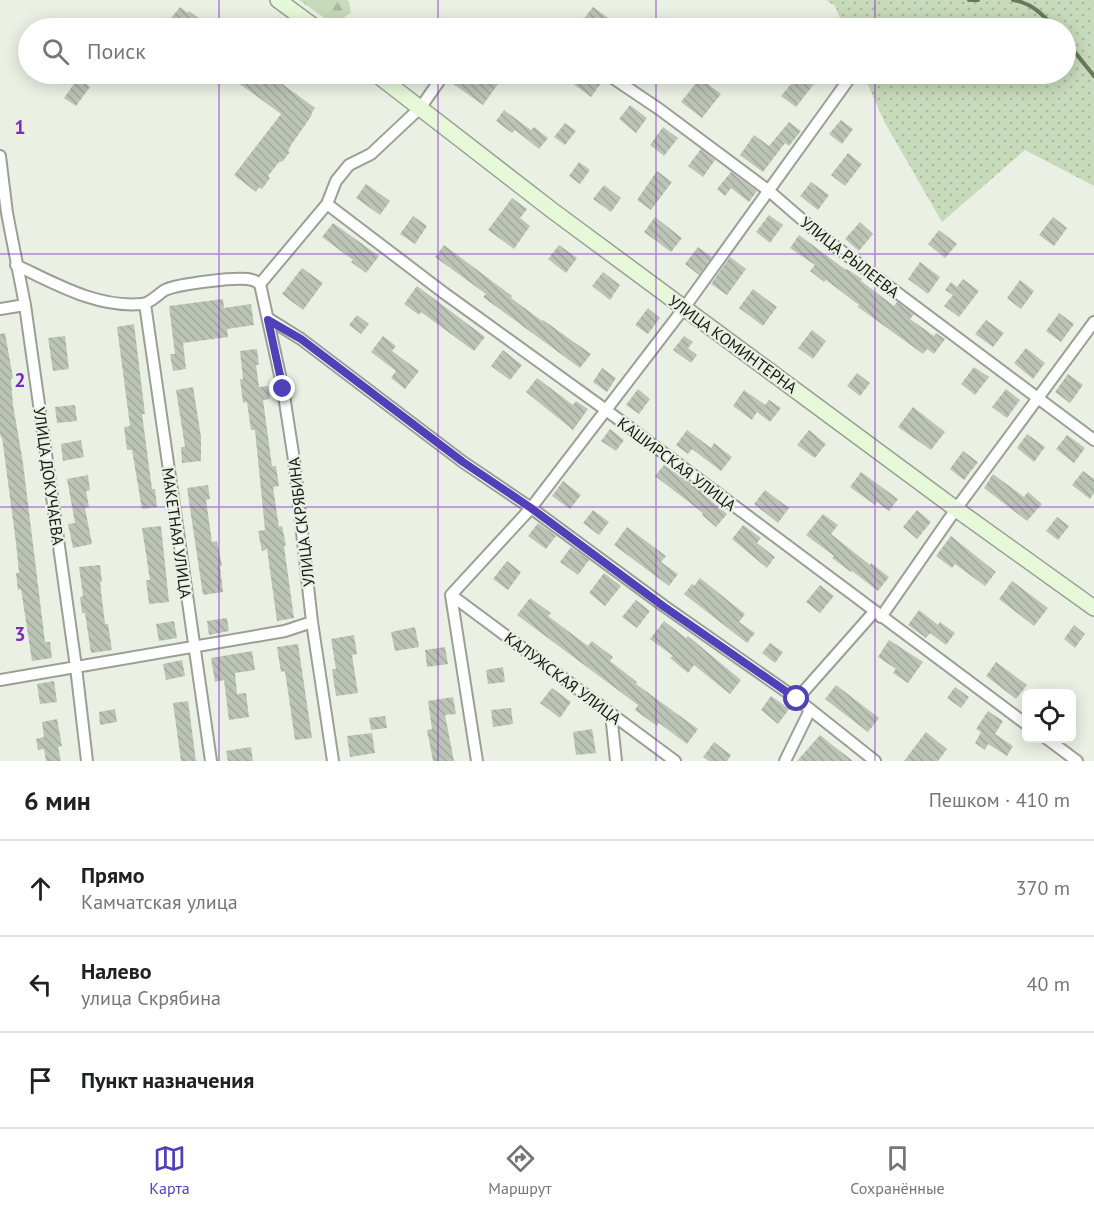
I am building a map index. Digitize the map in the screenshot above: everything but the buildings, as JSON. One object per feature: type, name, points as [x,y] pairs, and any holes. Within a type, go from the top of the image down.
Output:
[{"type":"street","points":[[278,0],[302,18]]},
{"type":"street","name":"УЛИЦА КОМИНТЕРНА","points":[[390,84],[553,211],[956,509],[1094,608]]},
{"type":"street","points":[[16,265],[76,293],[110,303],[145,304],[167,289],[194,283],[243,279],[260,284],[327,204],[336,181],[349,165],[371,154],[421,107],[437,84]]},
{"type":"street","name":"УЛИЦА РЫЛЕЕВА","points":[[622,84],[769,191],[820,235],[1094,440]]},
{"type":"street","points":[[477,761],[451,595],[531,508],[684,308],[845,84]]},
{"type":"street","name":"УЛИЦА ДОКУЧАЕВА","points":[[0,156],[16,265],[25,305],[87,761]]},
{"type":"street","name":"КАШИРСКАЯ УЛИЦА","points":[[327,204],[1022,721]]},
{"type":"street","name":"УЛИЦА СКРЯБИНА","points":[[260,284],[283,389],[294,460],[312,622],[333,761]]},
{"type":"street","name":"МАКЕТНАЯ УЛИЦА","points":[[145,304],[211,761]]},
{"type":"street","points":[[0,309],[25,305]]},
{"type":"street","points":[[268,320],[301,339],[463,462],[531,508],[663,606],[797,699],[875,761]]},
{"type":"street","points":[[797,699],[877,614],[1094,322]]},
{"type":"street","name":"КАЛУЖСКАЯ УЛИЦА","points":[[451,595],[675,761]]},
{"type":"street","points":[[0,680],[285,631],[312,622]]},
{"type":"street","points":[[785,761],[810,710]]},
{"type":"street","points":[[611,714],[616,761]]},
{"type":"street","points":[[1053,743],[1077,761]]},
{"type":"green space","points":[[299,0],[349,1],[351,13],[343,18],[324,18]]},
{"type":"green space","points":[[826,0],[1094,0],[1094,186],[1025,150],[942,222],[885,123],[867,84],[1076,84],[1076,18],[840,18],[835,6]]},
{"type":"waterway","points":[[969,0],[978,0]]},
{"type":"waterway","points":[[1013,0],[1031,7],[1045,18]]},
{"type":"waterway","points":[[1076,54],[1094,76]]},
{"type":"route","points":[[283,389],[268,320],[301,339],[463,462],[531,508],[663,606],[797,699]]}]
